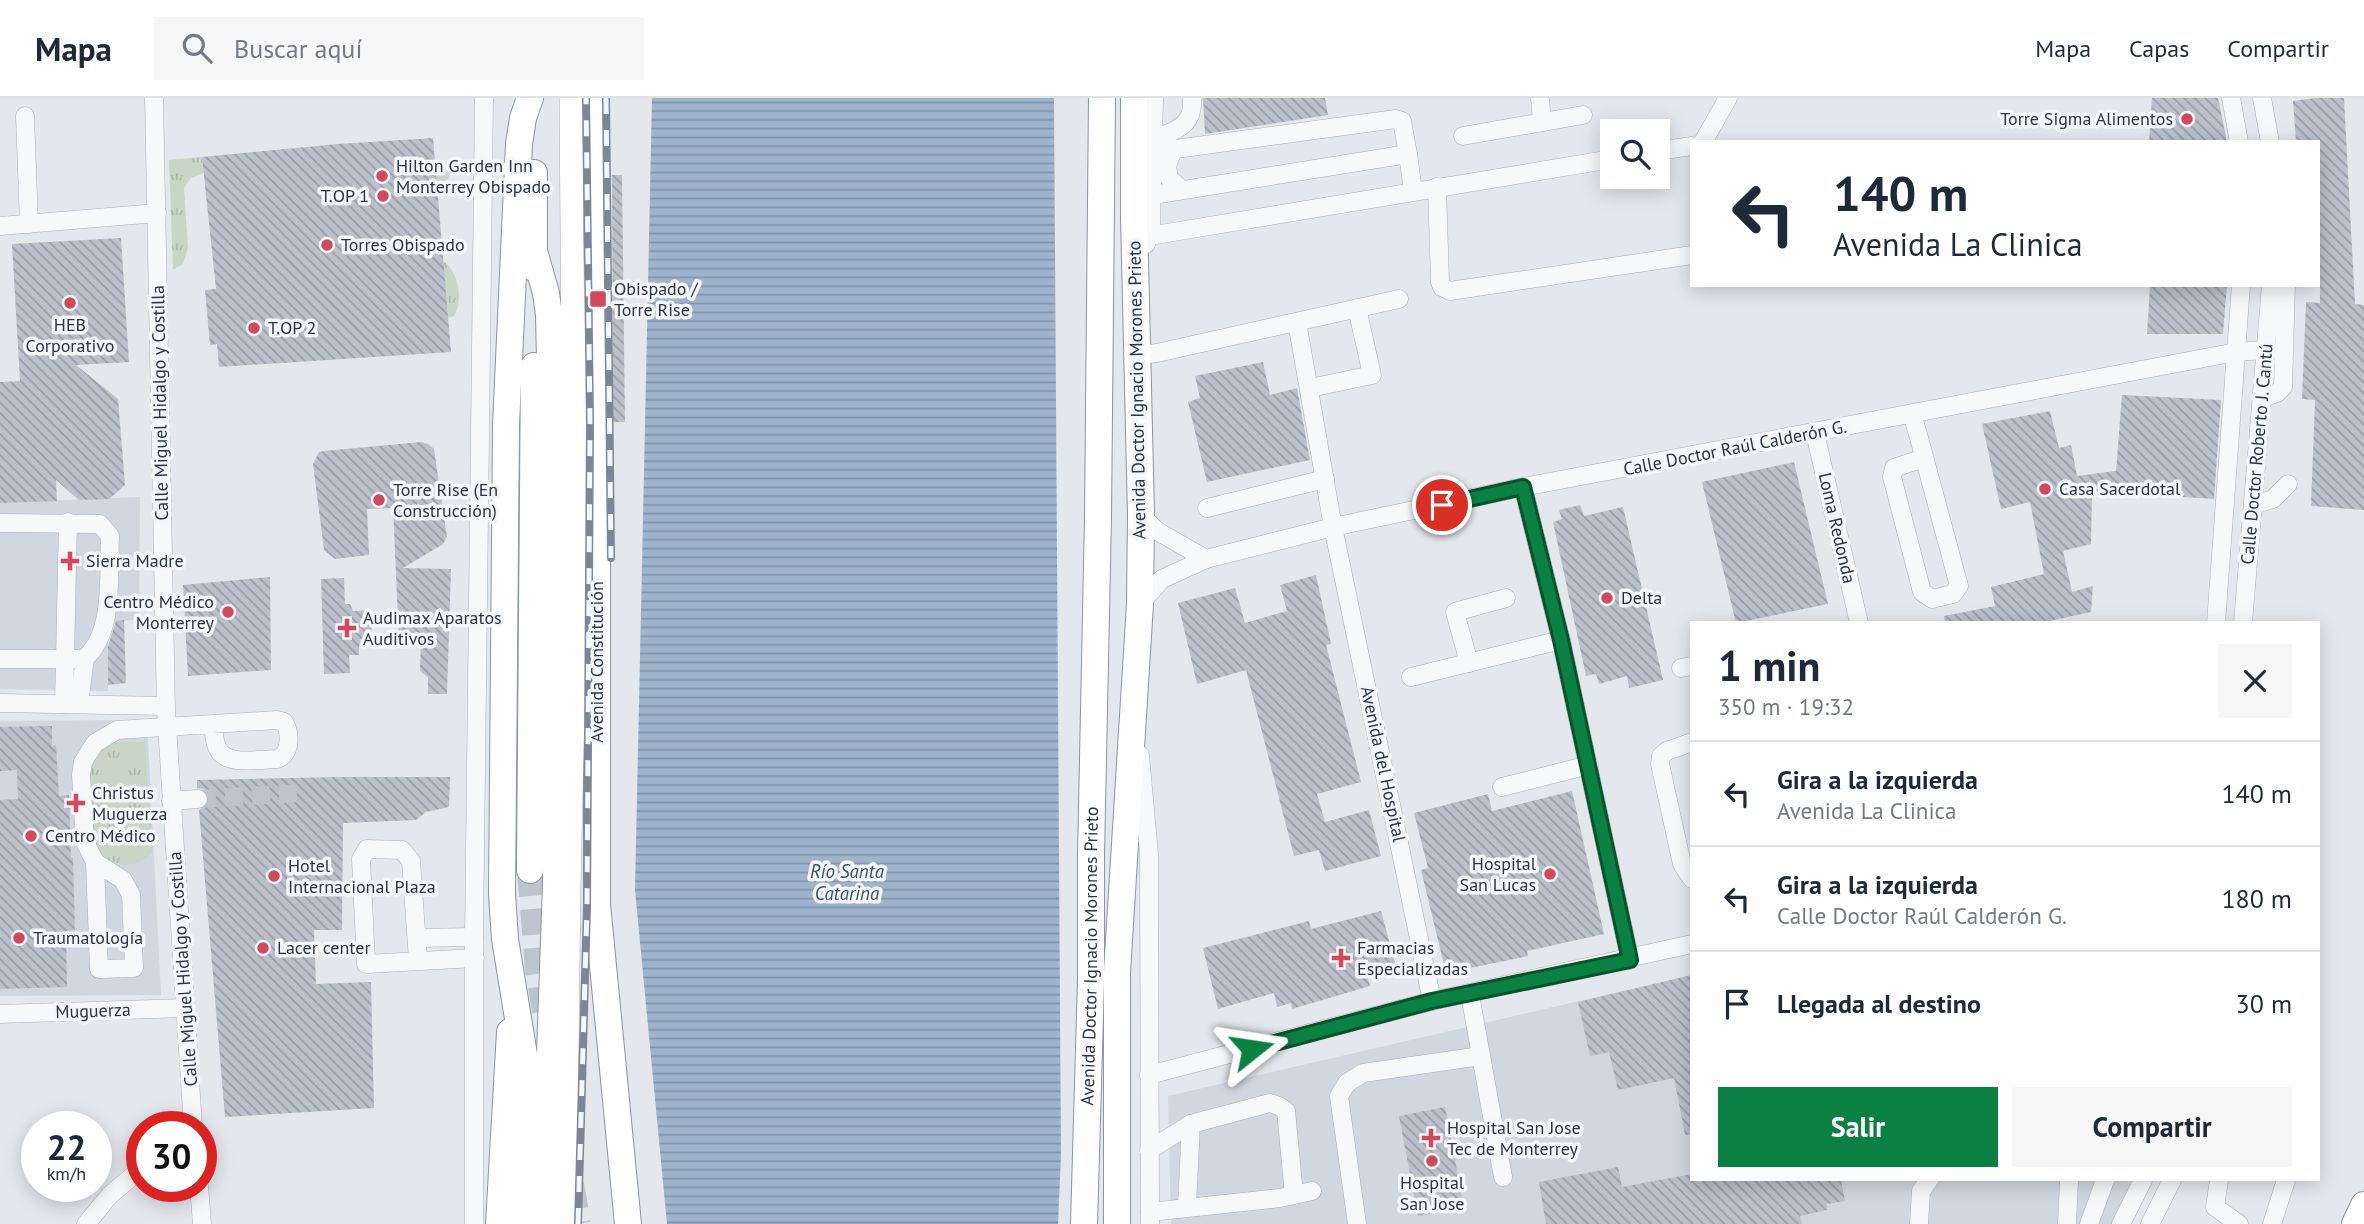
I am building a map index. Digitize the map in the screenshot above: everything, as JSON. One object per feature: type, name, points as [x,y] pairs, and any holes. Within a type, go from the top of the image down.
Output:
[{"type":"highway","points":[[530,870],[534,251],[532,98]]},
{"type":"highway","points":[[524,1224],[525,1061],[513,995],[502,894],[506,425],[519,145],[523,118],[532,98]]},
{"type":"highway","name":"Avenida Constitución","points":[[595,98],[597,904],[628,1224]]},
{"type":"highway","name":"Avenida Doctor Ignacio Morones Prieto","points":[[1084,1224],[1091,979],[1102,98]]},
{"type":"highway","name":"Avenida Doctor Ignacio Morones Prieto","points":[[1117,972],[1140,604],[1136,270],[1145,226],[1133,98]]},
{"type":"highway","points":[[534,251],[541,271],[549,315],[556,635],[556,884],[544,1224]]},
{"type":"highway","name":"Avenida Doctor Ignacio Morones Prieto","points":[[1094,645],[1103,714],[1117,972]]},
{"type":"highway","points":[[1117,972],[1117,1224]]},
{"type":"highway","points":[[499,1224],[507,1057],[513,995]]},
{"type":"highway","points":[[2355,1224],[2364,1205]]},
{"type":"main road","name":"Avenida Constitución","points":[[565,1224],[575,625],[570,98]]},
{"type":"street","name":"Calle Miguel Hidalgo y Costilla","points":[[154,98],[165,706],[192,1111]]},
{"type":"street","points":[[474,1224],[474,937],[484,98]]},
{"type":"street","points":[[1154,98],[1153,195],[1145,226],[1172,231],[1600,161]]},
{"type":"street","points":[[1154,146],[1185,125],[1190,118],[1192,98]]},
{"type":"street","points":[[1540,98],[1542,122]]},
{"type":"street","points":[[1704,140],[1728,98]]},
{"type":"street","points":[[2231,98],[2239,140]]},
{"type":"street","points":[[2262,98],[2270,140]]},
{"type":"street","points":[[1463,136],[1583,115]]},
{"type":"street","points":[[25,116],[29,224]]},
{"type":"street","points":[[1154,146],[1173,150],[1396,119],[1402,121],[1405,128],[1413,191]]},
{"type":"street","points":[[1670,149],[1690,146]]},
{"type":"street","points":[[1173,150],[1167,166],[1169,178],[1182,190]]},
{"type":"street","points":[[1153,195],[1408,153]]},
{"type":"street","points":[[1437,187],[1440,282],[1450,291],[1690,255]]},
{"type":"street","points":[[0,226],[157,213]]},
{"type":"street","name":"Calle Doctor Roberto J. Cantú","points":[[2216,621],[2241,287]]},
{"type":"street","name":"Calle Doctor Roberto J. Cantú","points":[[2243,621],[2271,287]]},
{"type":"street","points":[[2262,398],[2277,393],[2283,387],[2286,287]]},
{"type":"street","points":[[1139,355],[1399,299]]},
{"type":"street","points":[[1310,388],[1372,375],[1357,308]]},
{"type":"street","name":"Avenida del Hospital","points":[[1297,323],[1333,527],[1432,1001]]},
{"type":"street","name":"Calle Doctor Raúl Calderón G.","points":[[1140,604],[1162,579],[1206,559],[1333,527],[1523,487],[2236,352],[2266,350]]},
{"type":"street","points":[[1912,414],[1959,586],[1953,594],[1932,599],[1922,592],[1892,477],[1894,468],[1924,458]]},
{"type":"street","name":"Loma Redonda","points":[[1815,433],[1859,621]]},
{"type":"street","points":[[1207,508],[1325,480]]},
{"type":"street","points":[[2253,505],[2273,499],[2288,484]]},
{"type":"street","points":[[1523,487],[1561,640],[1630,960]]},
{"type":"street","points":[[1141,515],[1157,531],[1206,559]]},
{"type":"street","points":[[68,522],[66,660],[72,704]]},
{"type":"street","points":[[0,523],[100,524],[110,536],[103,632],[94,650],[85,658],[72,704]]},
{"type":"street","points":[[1469,663],[1455,612],[1506,598]]},
{"type":"street","points":[[1411,677],[1561,640]]},
{"type":"street","points":[[0,659],[85,658]]},
{"type":"street","points":[[1134,682],[1149,854],[1150,1218],[1187,1206],[1312,1191]]},
{"type":"street","points":[[0,703],[165,706]]},
{"type":"street","points":[[95,862],[123,880],[131,895],[134,968],[99,969],[95,862],[85,842],[81,775],[83,762],[95,743],[117,730],[213,724]]},
{"type":"street","points":[[1690,743],[1667,751],[1661,756],[1660,764],[1682,864],[1690,876]]},
{"type":"street","points":[[1502,787],[1589,765]]},
{"type":"street","points":[[171,801],[198,799]]},
{"type":"street","points":[[418,960],[411,861],[402,850],[367,849],[361,859],[366,964],[475,958]]},
{"type":"street","points":[[417,938],[474,937]]},
{"type":"street","points":[[1149,1076],[1432,1001],[1630,960],[1690,945]]},
{"type":"street","points":[[1470,995],[1503,1177]]},
{"type":"street","name":"Muguerza","points":[[0,1014],[185,1008]]},
{"type":"street","points":[[1356,1224],[1339,1096],[1347,1083],[1363,1073],[1481,1056]]},
{"type":"street","points":[[1149,1150],[1191,1124],[1270,1103],[1286,1111],[1294,1195]]},
{"type":"street","points":[[1187,1206],[1191,1124]]},
{"type":"street","points":[[1919,1224],[1921,1191],[1928,1181]]},
{"type":"street","points":[[2067,1224],[2069,1181]]},
{"type":"street","points":[[2091,1221],[2097,1181]]},
{"type":"street","points":[[2091,1221],[2105,1181]]},
{"type":"street","points":[[2120,1224],[2142,1181]]},
{"type":"street","points":[[2150,1224],[2172,1181]]},
{"type":"street","points":[[2219,1181],[2215,1207],[2239,1224]]},
{"type":"street","points":[[2272,1224],[2286,1181]]},
{"type":"street","points":[[86,1224],[110,1195],[126,1182]]},
{"type":"street","points":[[200,1202],[202,1224]]},
{"type":"shaded area","name":"Sierra Madre","points":[[140,497],[139,619],[108,623],[108,691],[0,689],[0,503]]},
{"type":"shaded area","name":"Christus Muguerza","points":[[122,720],[148,739],[161,995],[0,996],[0,721]]},
{"type":"shaded area","name":"Hospital San Jose Tec de Monterrey","points":[[1690,975],[1690,1181],[2138,1181],[2116,1224],[1171,1224],[1168,1096]]},
{"type":"green space","points":[[202,157],[204,173],[191,178],[184,188],[188,248],[183,264],[173,270],[169,160]]},
{"type":"green space","points":[[435,165],[443,166],[450,172],[438,192]]},
{"type":"green space","points":[[443,261],[456,279],[459,294],[454,316],[448,318]]},
{"type":"green space","points":[[108,742],[145,742],[153,851],[146,858],[128,865],[111,861],[96,848],[91,839],[87,778],[92,758]]},
{"type":"water","name":"Río Santa Catarina","points":[[652,98],[1054,98],[1061,1156],[1058,1224],[667,1224],[635,890]]},
{"type":"building","points":[[1203,98],[1325,98],[1328,115],[1205,134]]},
{"type":"building","name":"Torre Sigma Alimentos","points":[[2152,98],[2218,98],[2227,140],[2149,140]]},
{"type":"building","points":[[2344,98],[2355,304],[2364,305],[2364,510],[2311,506],[2315,400],[2302,399],[2306,302],[2320,303],[2320,140],[2296,140],[2293,101]]},
{"type":"building","name":"Torres Obispado","points":[[433,138],[451,352],[219,367],[217,344],[210,345],[205,290],[216,289],[202,157]]},
{"type":"building","points":[[612,175],[622,175],[625,422],[613,422]]},
{"type":"building","points":[[121,238],[129,362],[76,365],[118,399],[125,485],[109,499],[79,500],[56,480],[57,501],[0,503],[0,382],[20,381],[12,244]]},
{"type":"building","points":[[2150,287],[2227,287],[2223,334],[2147,334]]},
{"type":"building","points":[[1263,362],[1270,395],[1297,388],[1310,460],[1207,482],[1188,402],[1200,398],[1195,376]]},
{"type":"building","points":[[2122,395],[2221,400],[2214,499],[2092,491],[2091,544],[2063,551],[2072,592],[2093,586],[2091,612],[2049,621],[1945,621],[1944,616],[1995,606],[1991,587],[2044,574],[2030,502],[2001,509],[1982,424],[2050,411],[2059,448],[2071,445],[2077,476],[2116,471]]},
{"type":"building","name":"Torre Rise (En Construcción)","points":[[421,442],[434,449],[447,537],[443,544],[403,568],[451,569],[447,694],[428,694],[428,677],[420,671],[421,639],[399,641],[393,508],[367,509],[369,555],[335,559],[324,550],[313,464],[319,452]]},
{"type":"building","points":[[1794,462],[1828,604],[1736,621],[1702,482]]},
{"type":"building","name":"Delta","points":[[1580,505],[1584,516],[1623,507],[1663,680],[1629,688],[1627,676],[1599,684],[1596,674],[1586,676],[1553,522],[1562,519],[1559,510]]},
{"type":"building","points":[[1316,575],[1331,644],[1326,645],[1361,782],[1317,794],[1325,822],[1369,810],[1381,856],[1325,871],[1319,850],[1294,856],[1246,670],[1197,684],[1178,603],[1235,588],[1245,623],[1287,611],[1280,585]]},
{"type":"building","name":"Centro Médico Monterrey","points":[[270,577],[271,670],[188,676],[183,585]]},
{"type":"building","name":"Audimax Aparatos Auditivos","points":[[344,578],[345,604],[350,604],[353,611],[371,610],[372,646],[359,646],[359,655],[349,655],[350,673],[324,674],[321,579]]},
{"type":"building","points":[[124,620],[126,683],[108,685],[108,646],[116,621]]},
{"type":"building","points":[[52,726],[59,796],[69,795],[73,858],[75,930],[66,931],[67,987],[0,989],[0,800],[18,799],[17,770],[0,771],[0,727]]},
{"type":"building","points":[[450,777],[449,807],[426,812],[416,820],[343,823],[342,930],[314,930],[316,984],[371,982],[374,1108],[225,1117],[199,810],[208,805],[209,797],[204,789],[197,788],[197,780]]},
{"type":"building","points":[[1572,791],[1604,934],[1527,951],[1528,956],[1446,973],[1421,870],[1428,868],[1414,813],[1488,794],[1492,811]]},
{"type":"building","points":[[1381,911],[1397,970],[1368,978],[1370,986],[1292,1009],[1291,1003],[1277,1007],[1274,993],[1218,1009],[1203,948],[1309,921],[1311,929]]},
{"type":"building","points":[[1690,975],[1690,1134],[1685,1135],[1674,1078],[1618,1090],[1609,1052],[1590,1056],[1578,1002]]},
{"type":"building","name":"Hospital San Jose","points":[[1445,1107],[1464,1207],[1418,1216],[1399,1116]]},
{"type":"building","points":[[1618,1167],[1622,1187],[1690,1174],[1690,1181],[1841,1181],[1845,1201],[1827,1204],[1827,1210],[1800,1216],[1802,1224],[1546,1224],[1539,1182]]},
{"type":"tunnel","points":[[198,799],[299,793]]},
{"type":"tunnel","points":[[530,870],[538,969],[545,1011]]},
{"type":"tunnel","points":[[571,1184],[578,1224]]},
{"type":"railway","points":[[578,1224],[587,907],[590,422],[586,98]]},
{"type":"railway","points":[[606,98],[611,558]]},
{"type":"place","name":"Torre Sigma Alimentos","points":[[2187,119]]},
{"type":"place","name":"Hilton Garden Inn Monterrey Obispado","points":[[382,176]]},
{"type":"place","name":"T.OP 1","points":[[383,196]]},
{"type":"place","name":"Torres Obispado","points":[[327,245]]},
{"type":"place","name":"Obispado / Torre Rise","points":[[598,299]]},
{"type":"place","name":"HEB Corporativo","points":[[70,303]]},
{"type":"place","name":"T.OP 2","points":[[254,328]]},
{"type":"place","name":"Casa Sacerdotal","points":[[2045,489]]},
{"type":"place","name":"Torre Rise (En Construcción)","points":[[379,500]]},
{"type":"place","name":"Sierra Madre","points":[[70,561]]},
{"type":"place","name":"Delta","points":[[1607,598]]},
{"type":"place","name":"Centro Médico Monterrey","points":[[228,612]]},
{"type":"place","name":"Audimax Aparatos Auditivos","points":[[347,628]]},
{"type":"place","name":"Christus Muguerza","points":[[76,803]]},
{"type":"place","name":"Centro Médico","points":[[31,836]]},
{"type":"place","name":"Hospital San Lucas","points":[[1550,874]]},
{"type":"place","name":"Hotel Internacional Plaza","points":[[274,876]]},
{"type":"place","name":"Traumatología","points":[[19,938]]},
{"type":"place","name":"Lacer center","points":[[263,948]]},
{"type":"place","name":"Farmacias Especializadas","points":[[1341,958]]},
{"type":"place","name":"Hospital San Jose Tec de Monterrey","points":[[1431,1138]]},
{"type":"place","name":"Hospital San Jose","points":[[1432,1161]]},
{"type":"route","points":[[1252,1049],[1432,1001],[1630,960],[1561,640],[1523,487],[1442,505]]}]
